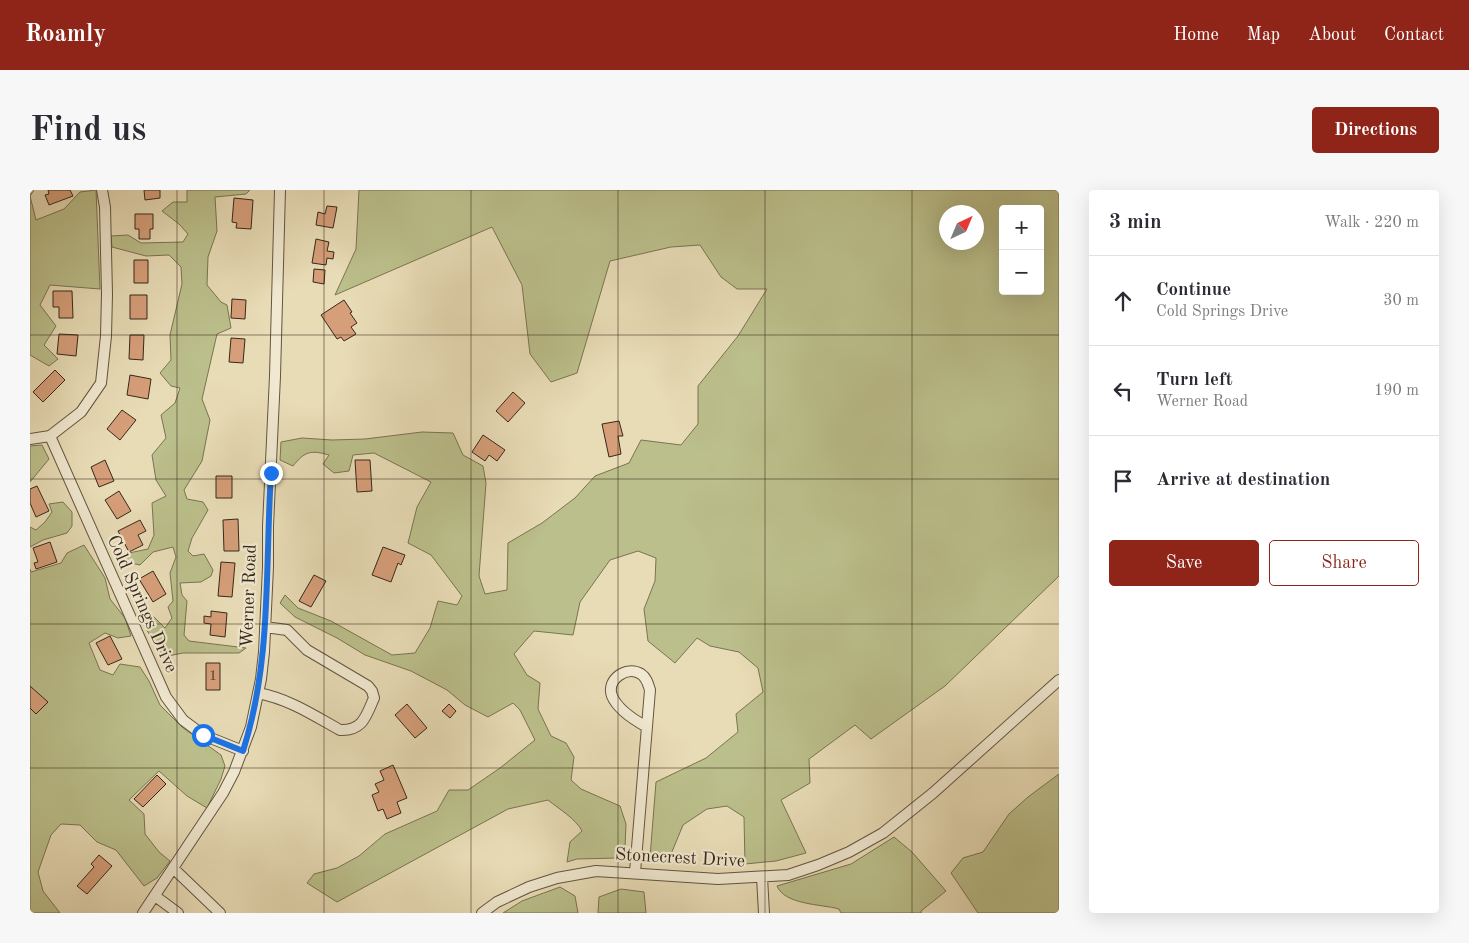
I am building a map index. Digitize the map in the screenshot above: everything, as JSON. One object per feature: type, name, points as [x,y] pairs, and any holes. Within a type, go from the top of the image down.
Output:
[{"type":"street","points":[[30,439],[50,436],[81,412],[101,383],[106,336],[107,294],[105,207],[102,190]]},
{"type":"street","name":"Werner Road","points":[[143,913],[223,794],[243,751],[251,727],[258,693],[264,652],[268,567],[268,526],[276,376],[280,190]]},
{"type":"street","name":"Cold Springs Drive","points":[[50,436],[166,697],[183,720],[203,735],[243,751]]},
{"type":"street","points":[[258,693],[276,696],[340,730],[348,731],[362,723],[374,698],[368,686],[308,650],[287,630],[265,627]]},
{"type":"street","points":[[635,872],[647,727],[650,690],[647,680],[641,674],[632,671],[624,673],[618,676],[612,683],[610,689],[612,695],[621,708],[647,727]]},
{"type":"street","name":"Stonecrest Drive","points":[[482,913],[497,902],[529,888],[557,878],[596,871],[635,872],[718,879],[788,875],[818,865],[849,852],[883,833],[933,792],[1059,680]]},
{"type":"street","points":[[173,868],[220,913]]},
{"type":"street","points":[[762,877],[764,913]]},
{"type":"street","points":[[155,896],[178,913]]},
{"type":"green space","points":[[96,190],[100,289],[50,285],[40,305],[56,326],[44,345],[58,359],[49,366],[30,355],[30,196],[36,220],[64,209],[80,192]]},
{"type":"green space","points":[[187,190],[250,190],[246,194],[215,197],[217,231],[208,257],[207,285],[221,302],[227,305],[231,328],[217,334],[202,399],[210,420],[202,461],[184,490],[187,499],[203,502],[208,510],[192,538],[188,551],[193,556],[204,554],[213,570],[211,576],[201,582],[180,583],[182,595],[187,601],[184,635],[189,641],[246,648],[239,653],[183,653],[163,657],[142,622],[153,616],[165,628],[172,618],[168,607],[173,601],[170,573],[176,557],[173,547],[153,552],[140,565],[125,562],[124,554],[148,549],[154,535],[152,503],[166,496],[156,480],[152,455],[166,438],[161,415],[175,403],[180,388],[171,386],[160,373],[171,360],[170,335],[182,284],[181,267],[169,255],[146,256],[112,247],[111,236],[128,235],[141,243],[183,242],[188,234],[179,224],[162,211],[173,202],[187,202]]},
{"type":"green space","points":[[359,190],[1059,190],[1059,576],[945,686],[871,739],[855,725],[809,759],[810,783],[781,800],[806,853],[776,861],[745,864],[744,817],[727,806],[707,809],[683,825],[669,859],[650,857],[656,782],[706,758],[738,732],[736,714],[763,692],[758,668],[739,652],[710,646],[697,638],[675,663],[648,641],[644,609],[655,581],[656,558],[638,551],[610,560],[580,602],[573,635],[534,631],[514,654],[527,675],[540,683],[538,709],[551,736],[566,743],[574,757],[571,780],[581,789],[620,806],[626,824],[625,847],[617,858],[577,859],[567,862],[570,842],[582,831],[572,818],[548,800],[508,809],[337,902],[307,883],[314,874],[337,868],[359,856],[385,834],[437,811],[449,790],[468,790],[500,768],[535,740],[520,710],[513,703],[488,717],[465,705],[447,690],[411,671],[365,655],[337,638],[295,617],[280,603],[285,595],[298,608],[331,621],[392,655],[415,653],[430,628],[438,601],[457,605],[462,596],[431,555],[408,543],[417,507],[431,482],[374,453],[353,455],[349,471],[334,473],[323,464],[329,455],[317,452],[301,457],[293,466],[280,460],[281,442],[302,438],[332,440],[365,439],[422,432],[453,433],[463,455],[483,466],[486,483],[479,576],[485,594],[507,590],[508,543],[542,523],[575,498],[595,476],[629,463],[641,440],[681,445],[698,424],[698,386],[738,336],[767,289],[737,289],[721,277],[700,245],[671,247],[610,261],[577,373],[551,382],[530,354],[522,285],[492,227],[335,295],[356,249]]},
{"type":"green space","points":[[42,445],[49,459],[30,482],[30,446]]},
{"type":"green space","points":[[63,502],[72,512],[72,526],[67,533],[43,540],[30,547],[30,527],[36,530],[45,522],[52,512],[49,504]]},
{"type":"green space","points":[[84,545],[105,578],[110,599],[125,618],[131,636],[118,638],[105,633],[89,643],[100,670],[113,675],[120,664],[140,667],[160,705],[182,727],[221,755],[225,766],[207,808],[187,796],[159,771],[129,800],[144,814],[145,834],[159,852],[170,861],[157,878],[144,886],[116,850],[97,842],[80,825],[61,824],[51,835],[38,872],[43,891],[60,913],[30,913],[30,569],[31,572],[61,563],[67,553]]},
{"type":"green space","points":[[1059,774],[1059,913],[978,913],[951,873],[963,858],[983,852],[1009,814]]},
{"type":"green space","points":[[894,837],[912,852],[946,891],[921,911],[921,913],[841,913],[839,909],[795,900],[781,892],[777,886],[851,864]]},
{"type":"green space","points":[[560,887],[575,896],[578,913],[503,913],[522,901]]},
{"type":"green space","points":[[621,889],[644,892],[646,913],[598,913],[599,897]]},
{"type":"building","points":[[48,190],[70,190],[73,196],[49,205],[45,195],[49,194]]},
{"type":"building","points":[[144,190],[160,190],[160,198],[145,200]]},
{"type":"building","points":[[234,198],[253,200],[251,229],[236,228],[237,223],[232,222]]},
{"type":"building","points":[[327,206],[337,207],[333,228],[316,225],[318,212],[325,214]]},
{"type":"building","points":[[135,214],[153,214],[153,229],[150,229],[150,239],[139,239],[139,229],[135,229]]},
{"type":"building","points":[[316,239],[329,242],[327,251],[334,252],[333,259],[327,258],[326,265],[312,263]]},
{"type":"building","points":[[134,260],[148,260],[148,283],[134,283]]},
{"type":"building","points":[[314,269],[325,270],[324,284],[313,282]]},
{"type":"building","points":[[53,291],[72,291],[73,318],[59,318],[59,307],[53,307]]},
{"type":"building","points":[[130,295],[147,295],[147,319],[130,319]]},
{"type":"building","points":[[232,299],[246,300],[245,319],[231,318]]},
{"type":"building","points":[[344,300],[357,323],[351,327],[356,334],[344,341],[341,337],[337,339],[321,315]]},
{"type":"building","points":[[59,334],[78,335],[76,356],[57,354]]},
{"type":"building","points":[[130,335],[144,335],[143,360],[129,359]]},
{"type":"building","points":[[231,338],[245,339],[243,363],[229,362]]},
{"type":"building","points":[[55,370],[65,380],[43,402],[33,392]]},
{"type":"building","points":[[130,375],[151,379],[148,399],[127,395]]},
{"type":"building","points":[[513,392],[525,403],[508,422],[496,411]]},
{"type":"building","points":[[122,410],[136,420],[120,440],[107,429]]},
{"type":"building","points":[[619,421],[623,436],[618,436],[621,454],[609,457],[602,424]]},
{"type":"building","points":[[483,435],[505,450],[497,461],[489,455],[485,461],[472,452]]},
{"type":"building","points":[[105,460],[114,481],[99,487],[91,467]]},
{"type":"building","points":[[355,460],[370,460],[372,491],[357,492]]},
{"type":"building","points":[[216,476],[232,476],[232,498],[216,498]]},
{"type":"building","points":[[37,486],[49,511],[36,517],[30,503],[30,489]]},
{"type":"building","points":[[119,491],[131,511],[117,519],[105,500]]},
{"type":"building","points":[[238,519],[239,551],[224,551],[223,520]]},
{"type":"building","points":[[140,520],[146,531],[138,535],[143,545],[129,552],[118,531]]},
{"type":"building","points":[[50,542],[57,562],[36,569],[34,563],[38,562],[33,548]]},
{"type":"building","points":[[383,547],[405,555],[401,565],[398,563],[391,582],[372,575]]},
{"type":"building","points":[[221,562],[235,563],[232,597],[218,596]]},
{"type":"building","points":[[153,571],[166,594],[153,602],[139,579]]},
{"type":"building","points":[[314,575],[326,581],[311,607],[299,601]]},
{"type":"building","points":[[211,611],[227,613],[225,637],[210,635],[211,624],[204,623],[204,616],[211,617]]},
{"type":"building","points":[[110,636],[122,659],[108,665],[96,643]]},
{"type":"building","points":[[206,663],[220,663],[220,690],[206,690]]},
{"type":"building","points":[[30,686],[48,702],[36,714],[30,708]]},
{"type":"building","points":[[407,704],[427,728],[415,738],[395,715]]},
{"type":"building","points":[[449,704],[456,711],[450,718],[442,711]]},
{"type":"building","points":[[393,765],[407,798],[397,802],[401,813],[387,819],[383,809],[378,811],[372,795],[379,792],[375,784],[384,780],[380,771]]},
{"type":"building","points":[[157,775],[166,784],[143,807],[134,799]]},
{"type":"building","points":[[99,855],[112,866],[87,894],[77,886],[94,867],[91,864]]},
{"type":"route","points":[[203,735],[243,751],[251,727],[261,679],[264,652],[271,473]]}]
